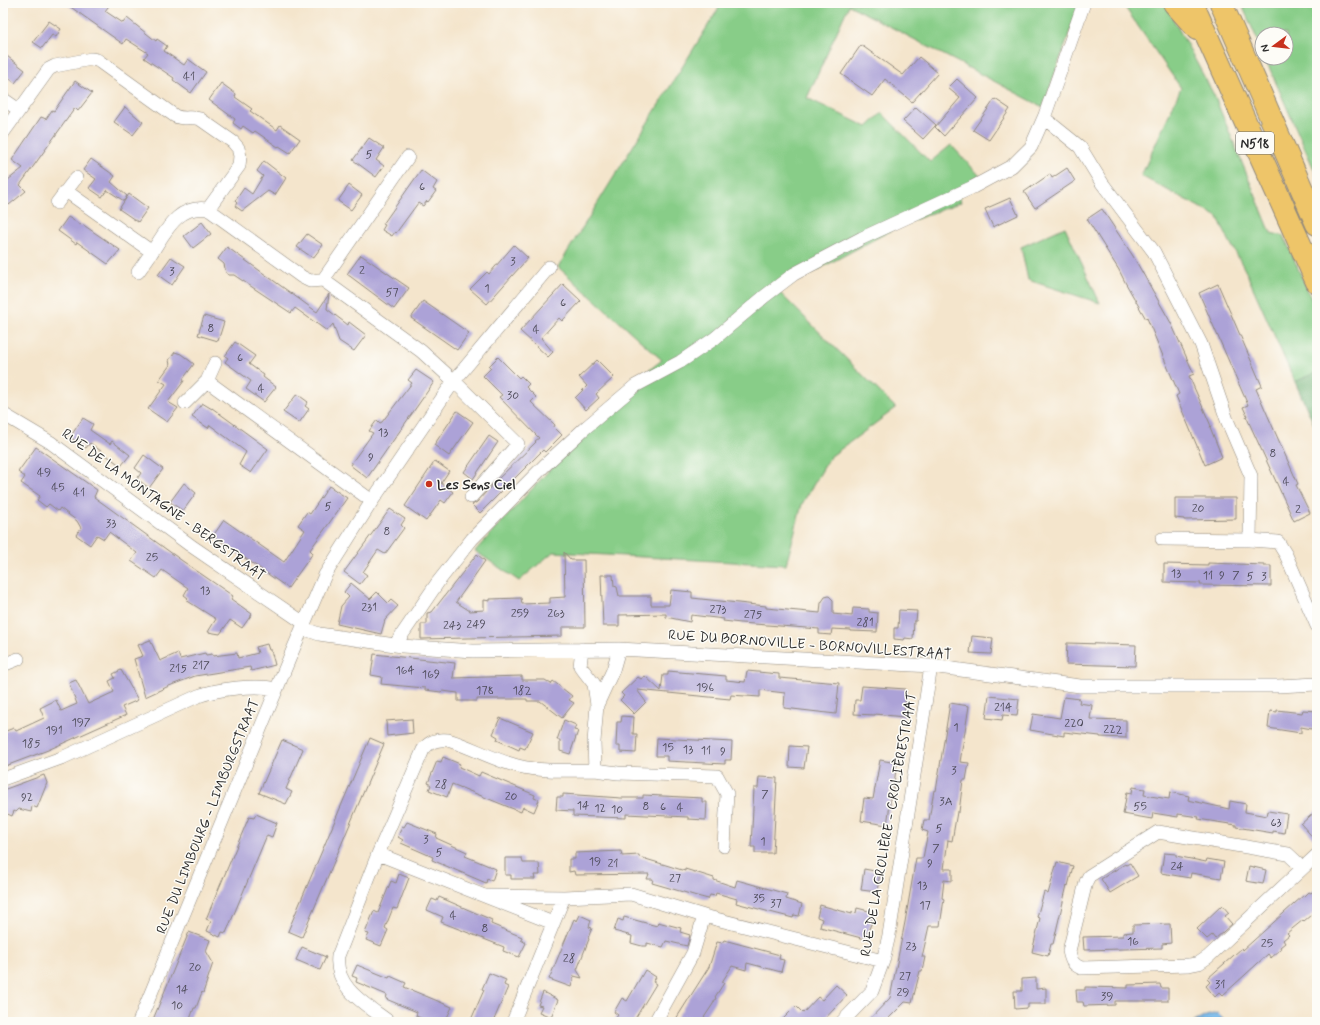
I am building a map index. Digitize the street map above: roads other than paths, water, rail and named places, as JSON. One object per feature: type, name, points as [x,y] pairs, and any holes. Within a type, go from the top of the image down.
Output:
[{"type":"highway","points":[[1174,3],[1209,41]]},
{"type":"highway","name":"N518","points":[[1192,3],[1317,282]]},
{"type":"highway","name":"N518","points":[[1221,3],[1228,13],[1317,224]]},
{"type":"street","points":[[394,645],[438,582],[472,539],[545,465],[584,429],[636,386],[680,362],[714,339],[765,296],[794,274],[862,238],[973,187],[1012,166],[1031,147],[1044,118],[1084,3]]},
{"type":"street","points":[[3,133],[18,110],[47,71],[52,67],[90,59],[97,60],[175,116],[180,118],[200,119],[236,145],[240,156],[239,166],[208,209]]},
{"type":"street","points":[[3,99],[18,110]]},
{"type":"street","points":[[1044,118],[1080,147],[1102,183],[1154,252],[1201,344],[1227,420],[1251,476],[1250,540]]},
{"type":"street","points":[[323,280],[408,157]]},
{"type":"street","points":[[57,203],[76,178]]},
{"type":"street","points":[[66,191],[152,252]]},
{"type":"street","points":[[138,272],[177,217],[183,213],[199,209],[208,209],[302,277],[310,281],[323,280],[421,351],[518,444],[471,497]]},
{"type":"street","name":"RUE DU LIMBOURG - LIMBURGSTRAAT","points":[[139,1022],[276,689],[325,575],[372,501],[454,381],[549,267]]},
{"type":"street","points":[[185,403],[207,381],[214,363]]},
{"type":"street","points":[[207,381],[372,501]]},
{"type":"street","name":"RUE DE LA MONTAGNE - BERGSTRAAT","points":[[3,414],[55,445],[190,545],[303,625]]},
{"type":"street","points":[[1162,539],[1250,540],[1278,542],[1282,546],[1317,626]]},
{"type":"street","name":"RUE DU BORNOVILLE - BORNOVILLESTRAAT","points":[[303,625],[319,634],[394,645],[473,651],[619,649],[931,666],[1080,686],[1278,686],[1317,684]]},
{"type":"street","points":[[582,649],[580,666],[594,684],[597,705],[594,742],[595,770]]},
{"type":"street","points":[[597,705],[613,670],[619,649]]},
{"type":"street","points":[[3,664],[18,659]]},
{"type":"street","name":"RUE DE LA CROLIÈRE - CROLIÈRESTRAAT","points":[[842,1022],[872,991],[883,961],[889,935],[931,666]]},
{"type":"street","points":[[3,779],[59,759],[205,694],[256,688],[276,689]]},
{"type":"street","points":[[389,1022],[350,992],[342,979],[338,965],[340,950],[378,854],[423,750],[431,742],[448,740],[508,763],[523,767],[553,770],[595,770],[618,773],[716,776],[727,794],[724,846]]},
{"type":"street","points":[[1303,868],[1288,854],[1158,832],[1089,876],[1086,882],[1069,951],[1071,961],[1081,968],[1189,965],[1199,963],[1208,957],[1317,855]]},
{"type":"street","points":[[378,854],[553,923]]},
{"type":"street","points":[[486,896],[564,897],[632,894],[704,916],[883,961]]},
{"type":"street","points":[[513,1022],[564,897]]},
{"type":"street","points":[[656,1022],[693,953],[704,916]]},
{"type":"water","points":[[1217,1013],[1226,1022],[1194,1022],[1206,1016]]},
{"type":"place","name":"Les Sens Ciel","points":[[429,484]]}]
